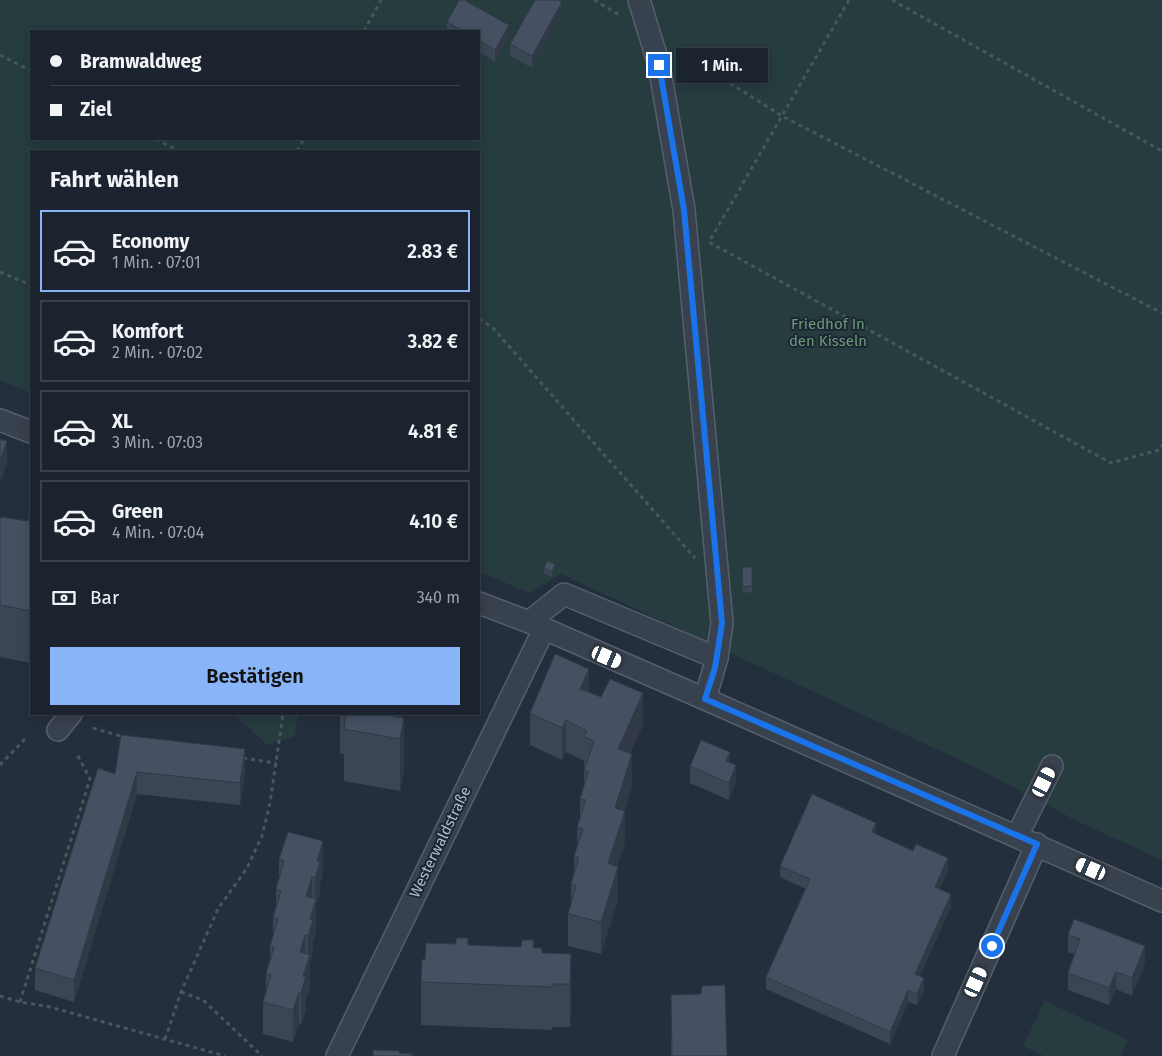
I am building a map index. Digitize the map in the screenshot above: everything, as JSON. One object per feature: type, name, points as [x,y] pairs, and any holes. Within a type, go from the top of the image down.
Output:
[{"type":"street","points":[[639,0],[659,65],[684,210],[722,623],[717,658],[705,699]]},
{"type":"street","points":[[0,420],[30,432]]},
{"type":"street","points":[[537,626],[564,594],[717,658]]},
{"type":"street","points":[[480,603],[705,699],[1037,844],[1162,901]]},
{"type":"street","name":"Westerwaldstraße","points":[[337,1056],[537,626]]},
{"type":"street","points":[[1017,836],[1052,766]]},
{"type":"street","points":[[943,1056],[1037,844]]},
{"type":"path","points":[[365,30],[381,0]]},
{"type":"path","points":[[594,0],[650,32],[782,116],[1162,313]]},
{"type":"path","points":[[849,0],[709,242],[1111,463],[1159,450],[1162,445]]},
{"type":"path","points":[[892,0],[1162,151]]},
{"type":"path","points":[[0,55],[30,71]]},
{"type":"path","points":[[158,140],[178,150]]},
{"type":"path","points":[[0,272],[30,286]]},
{"type":"path","points":[[480,320],[492,327],[718,585]]},
{"type":"path","points":[[165,1039],[180,992],[218,909],[247,868],[262,836],[270,803],[283,715]]},
{"type":"path","points":[[93,728],[130,738]]},
{"type":"path","points":[[0,764],[27,738]]},
{"type":"path","points":[[20,1002],[90,779],[77,754]]},
{"type":"path","points":[[236,758],[276,763]]},
{"type":"path","points":[[180,992],[203,1000],[262,1056]]},
{"type":"path","points":[[0,996],[20,1002],[50,1007],[225,1056]]},
{"type":"green space","name":"Friedhof In den Kisseln","points":[[0,0],[1162,0],[1162,860],[1077,821],[979,769],[561,574],[530,593],[480,572],[480,150],[30,150],[30,393],[0,380]]},
{"type":"green space","points":[[235,715],[298,715],[295,736],[267,745]]},
{"type":"green space","points":[[1045,1001],[1128,1040],[1121,1056],[1044,1056],[1023,1046]]},
{"type":"building","points":[[459,0],[464,0],[509,25],[495,50],[480,41],[480,30],[461,30],[447,22]]},
{"type":"building","points":[[535,0],[559,0],[562,2],[532,56],[510,44]]},
{"type":"building","points":[[0,439],[7,441],[0,461]]},
{"type":"building","points":[[29,513],[30,611],[0,605],[0,517],[28,521]]},
{"type":"building","points":[[547,561],[555,564],[552,572],[544,568]]},
{"type":"building","points":[[742,567],[752,567],[752,586],[743,587]]},
{"type":"building","points":[[555,654],[589,669],[580,689],[601,697],[610,679],[643,693],[618,749],[632,754],[615,808],[625,811],[608,863],[618,867],[601,922],[568,914],[576,886],[571,884],[579,858],[574,856],[583,829],[577,827],[586,800],[580,799],[588,772],[584,770],[594,741],[584,737],[587,731],[566,720],[562,728],[530,713]]},
{"type":"building","points":[[346,715],[393,715],[393,717],[404,718],[400,739],[344,729]]},
{"type":"building","points":[[121,735],[245,749],[240,783],[137,772],[74,980],[35,968],[98,768],[115,774]]},
{"type":"building","points":[[701,740],[730,752],[726,761],[736,765],[729,783],[690,766]]},
{"type":"building","points":[[812,794],[876,823],[872,832],[913,851],[916,844],[948,858],[935,887],[951,894],[915,974],[924,978],[917,994],[908,990],[890,1032],[766,977],[810,879],[780,866]]},
{"type":"building","points":[[288,832],[323,841],[317,861],[320,862],[315,878],[312,877],[306,896],[316,899],[310,919],[313,920],[308,936],[305,935],[300,952],[310,955],[303,976],[306,977],[293,1010],[263,1002],[271,975],[266,974],[274,947],[270,946],[278,919],[273,917],[281,891],[276,889],[284,861],[279,859]]},
{"type":"building","points":[[1074,919],[1145,946],[1132,978],[1116,972],[1109,988],[1068,973],[1080,939],[1068,935]]},
{"type":"building","points":[[456,938],[468,938],[468,945],[521,947],[522,940],[534,940],[533,948],[542,948],[542,953],[571,954],[570,984],[552,984],[552,987],[421,982],[422,959],[425,960],[426,943],[456,944]]},
{"type":"building","points":[[725,985],[727,1056],[672,1056],[671,995],[701,994],[702,986]]},
{"type":"building","points":[[373,1050],[399,1051],[399,1053],[412,1054],[412,1056],[373,1056]]},
{"type":"route","points":[[659,65],[684,210],[722,623],[715,668],[705,699],[1037,844],[992,946]]}]
